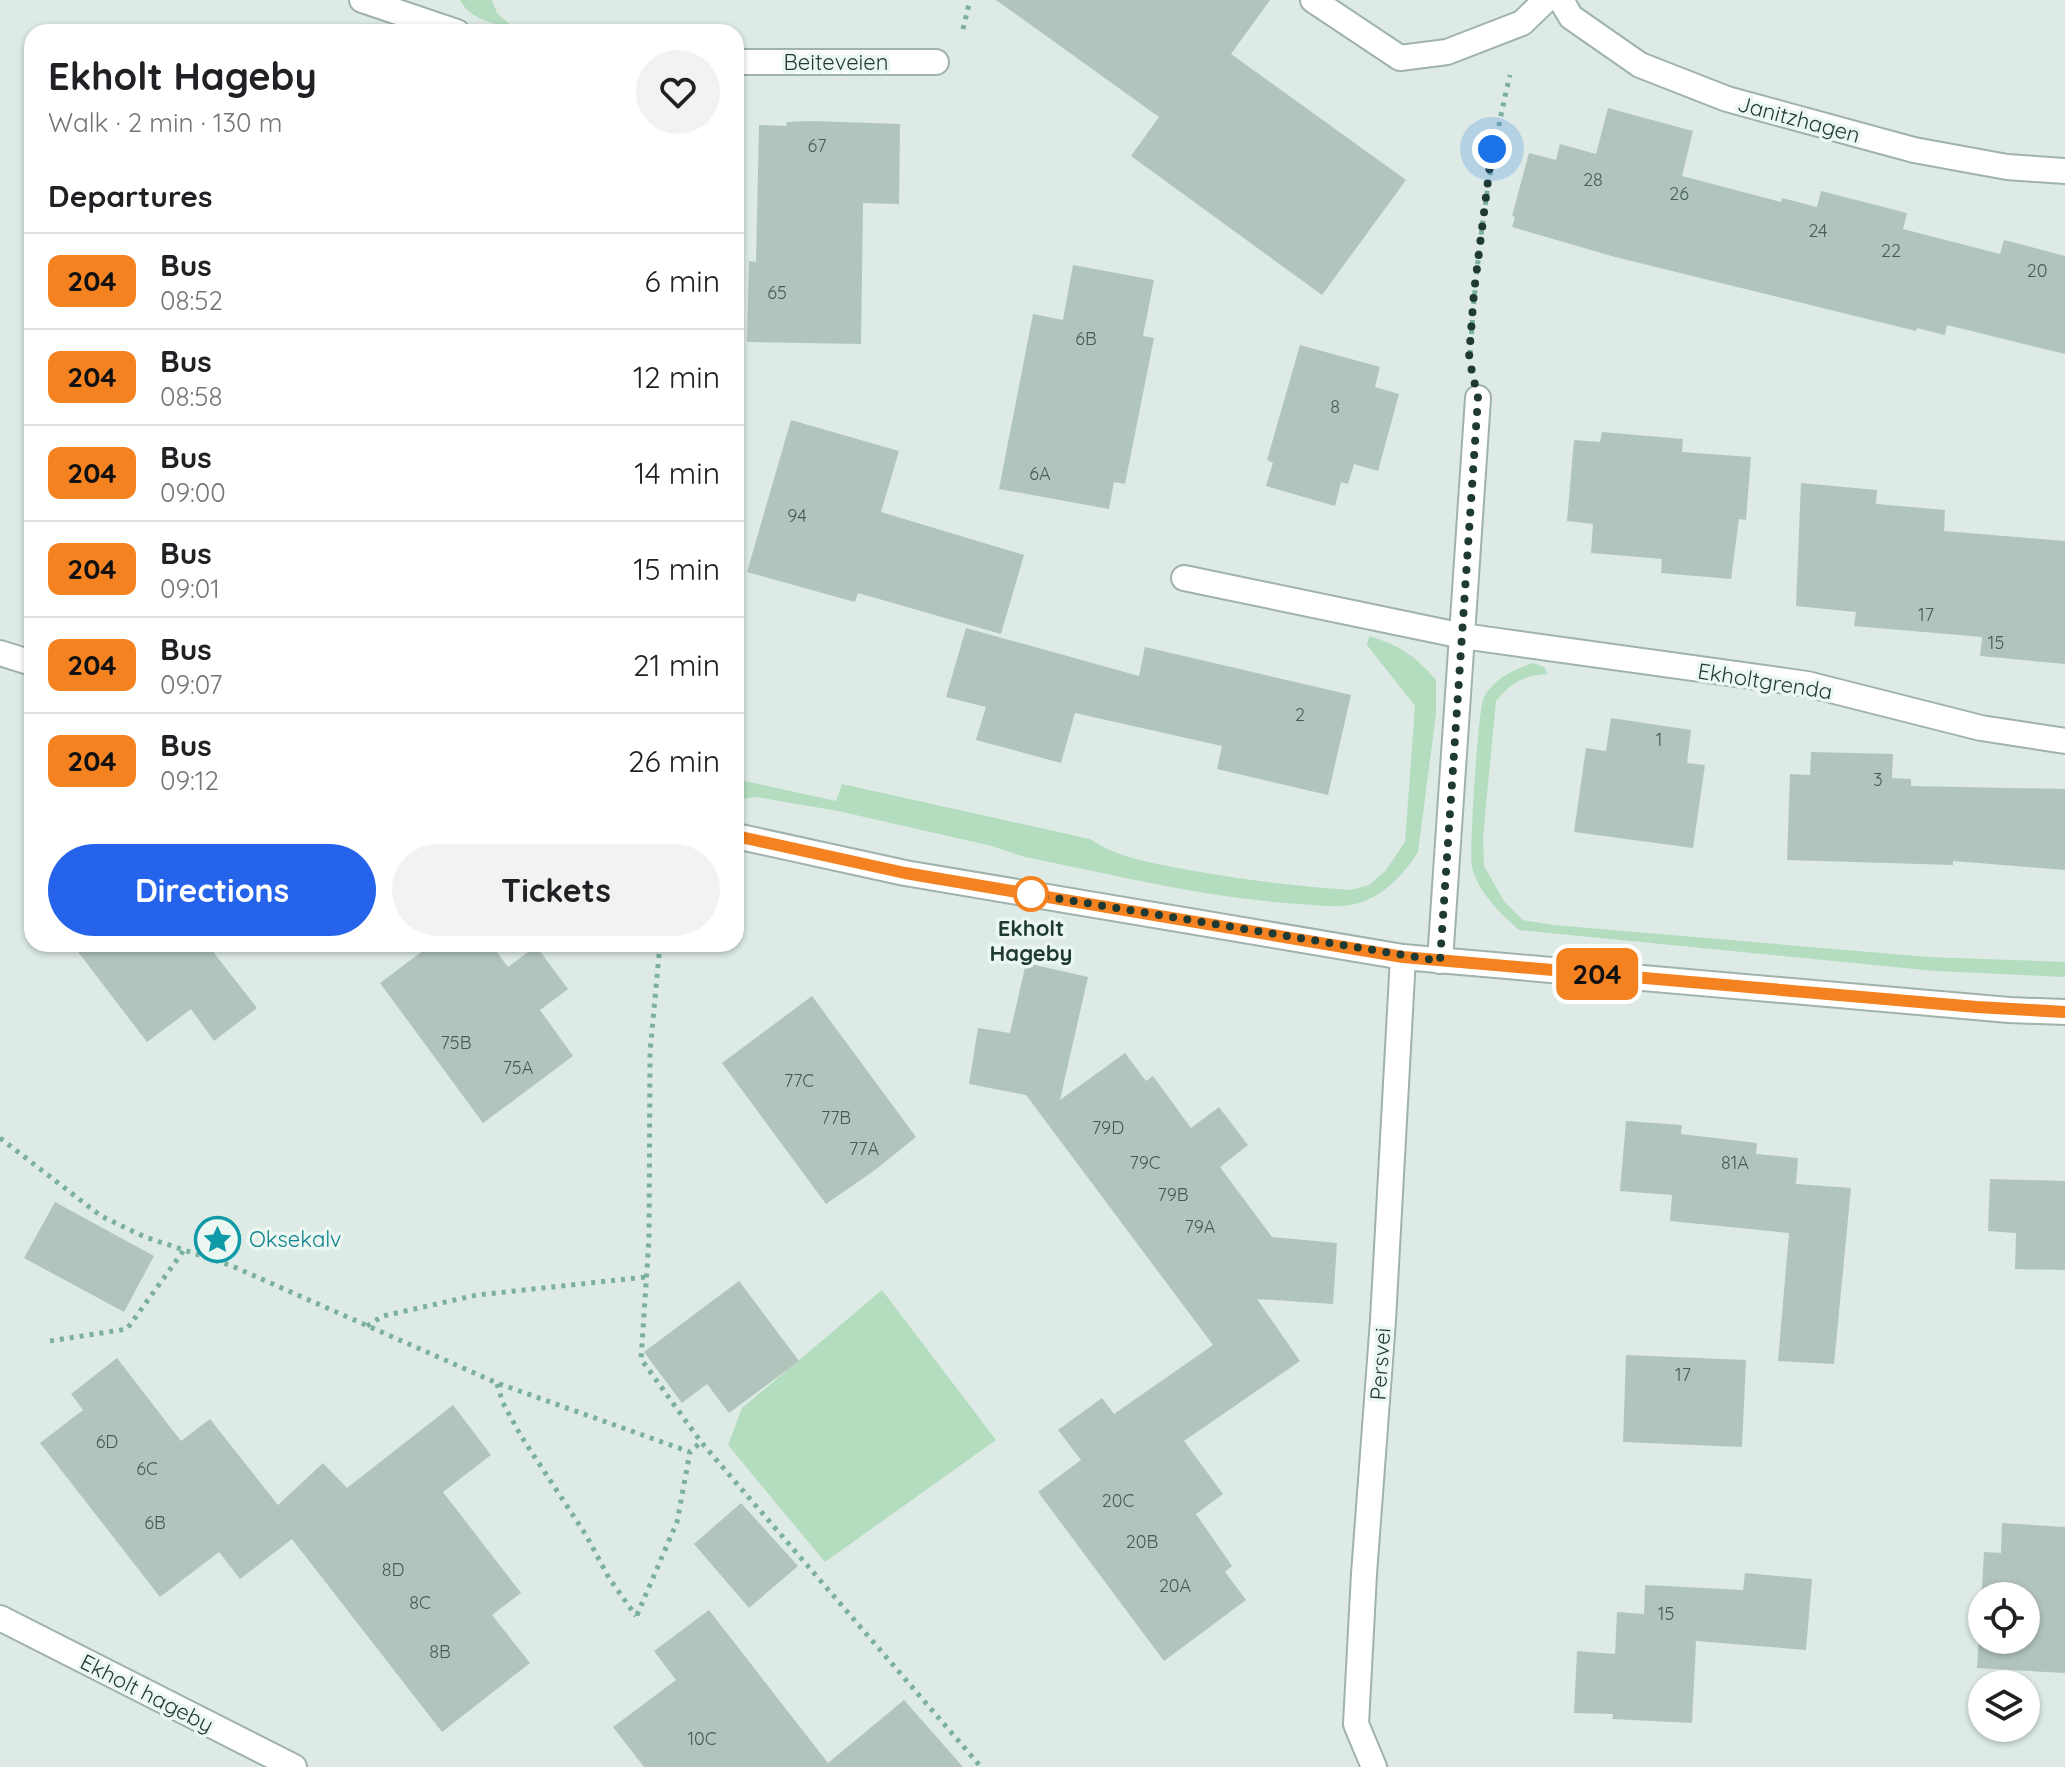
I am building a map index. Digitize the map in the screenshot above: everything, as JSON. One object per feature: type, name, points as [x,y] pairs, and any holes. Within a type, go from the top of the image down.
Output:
[{"type":"street","points":[[362,0],[433,24]]},
{"type":"street","points":[[1313,0],[1400,58],[1447,52],[1522,23],[1546,0]]},
{"type":"street","name":"Janitzhagen","points":[[1561,0],[1571,17],[1640,65],[1727,99],[1914,150],[2007,167],[2065,171]]},
{"type":"street","name":"Beiteveien","points":[[744,62],[936,62]]},
{"type":"street","points":[[1440,961],[1478,398]]},
{"type":"street","name":"Ekholtgrenda","points":[[1184,578],[1463,636],[1807,684],[1981,728],[2065,741]]},
{"type":"street","points":[[0,653],[24,660]]},
{"type":"street","points":[[744,838],[905,873],[1403,957],[2065,1012]]},
{"type":"street","name":"Persvei","points":[[1374,1767],[1356,1724],[1403,957]]},
{"type":"street","name":"Ekholt hageby","points":[[0,1618],[294,1767]]},
{"type":"path","points":[[1478,398],[1469,358],[1479,245],[1492,149],[1522,23]]},
{"type":"path","points":[[659,952],[650,1052],[649,1239],[641,1359],[701,1442],[981,1767]]},
{"type":"path","points":[[0,1138],[101,1216],[145,1237],[232,1266],[497,1383],[690,1452]]},
{"type":"path","points":[[50,1341],[127,1329],[184,1250]]},
{"type":"path","points":[[367,1326],[383,1316],[477,1295],[646,1277]]},
{"type":"path","points":[[497,1383],[503,1403],[521,1436],[636,1616],[677,1522],[690,1452],[701,1442]]},
{"type":"green space","points":[[460,0],[492,0],[497,13],[509,24],[492,23],[470,13]]},
{"type":"green space","points":[[1369,636],[1406,652],[1421,664],[1436,680],[1436,714],[1418,852],[1393,883],[1359,903],[1321,906],[1195,891],[1025,857],[992,846],[838,811],[756,797],[744,799],[744,781],[836,801],[842,784],[1090,839],[1122,855],[1155,863],[1243,879],[1351,890],[1369,885],[1386,870],[1405,842],[1415,706],[1367,645]]},
{"type":"green space","points":[[1533,663],[1544,667],[1548,674],[1519,681],[1496,701],[1483,837],[1484,866],[1504,901],[1523,920],[1929,957],[2065,962],[2065,977],[1935,971],[1519,930],[1491,902],[1475,876],[1471,856],[1473,809],[1484,697],[1505,676]]},
{"type":"green space","points":[[882,1290],[996,1440],[825,1562],[728,1445],[742,1408]]},
{"type":"building","points":[[996,0],[1270,0],[1231,54],[1406,180],[1322,295],[1131,156],[1159,117]]},
{"type":"building","points":[[1608,108],[1693,131],[1682,176],[1781,202],[1782,198],[1817,207],[1821,191],[1907,213],[1903,229],[2000,254],[2004,240],[2065,256],[2065,354],[1947,325],[1945,335],[1917,328],[1916,331],[1615,257],[1512,227],[1515,217],[1512,216],[1529,153],[1556,160],[1560,144],[1596,154]]},
{"type":"building","points":[[787,122],[900,124],[899,204],[863,203],[861,344],[747,342],[749,261],[756,262],[759,125],[786,126]]},
{"type":"building","points":[[1073,265],[1154,280],[1143,336],[1154,338],[1125,484],[1114,482],[1109,509],[999,489],[1033,314],[1063,320]]},
{"type":"building","points":[[1300,345],[1380,367],[1375,387],[1399,394],[1378,471],[1354,464],[1348,484],[1341,482],[1335,506],[1266,486],[1273,463],[1267,460]]},
{"type":"building","points":[[791,420],[899,451],[881,512],[1024,555],[1001,634],[858,593],[855,602],[747,572]]},
{"type":"building","points":[[1602,432],[1683,439],[1682,452],[1751,457],[1746,520],[1739,519],[1731,579],[1661,573],[1662,559],[1591,553],[1593,524],[1567,521],[1574,440],[1600,442]]},
{"type":"building","points":[[1801,483],[1877,490],[1876,504],[1945,510],[1944,531],[2065,541],[2065,664],[1980,656],[1982,637],[1854,626],[1856,612],[1796,606]]},
{"type":"building","points":[[966,628],[1139,676],[1145,647],[1351,695],[1328,795],[1217,769],[1222,746],[1075,713],[1061,763],[976,740],[986,707],[946,697]]},
{"type":"building","points":[[1611,718],[1691,730],[1687,763],[1705,765],[1693,848],[1574,832],[1586,748],[1606,751]]},
{"type":"building","points":[[1811,752],[1893,754],[1892,778],[1911,779],[1911,786],[2065,789],[2065,870],[1953,861],[1953,865],[1787,860],[1790,774],[1810,775]]},
{"type":"building","points":[[78,952],[213,952],[257,1008],[214,1041],[191,1009],[147,1042]]},
{"type":"building","points":[[421,952],[497,952],[508,967],[528,952],[540,952],[568,989],[540,1010],[573,1056],[483,1123],[380,983]]},
{"type":"building","points":[[1026,963],[1088,977],[1060,1100],[1125,1053],[1146,1081],[1153,1076],[1191,1128],[1219,1107],[1248,1145],[1220,1167],[1272,1237],[1337,1243],[1333,1304],[1257,1299],[1300,1361],[1184,1441],[1223,1494],[1196,1514],[1232,1566],[1225,1572],[1246,1600],[1164,1661],[1038,1492],[1081,1460],[1058,1430],[1102,1398],[1114,1414],[1213,1345],[1026,1095],[969,1084],[978,1028],[1010,1033]]},
{"type":"building","points":[[812,996],[916,1137],[826,1204],[722,1063]]},
{"type":"building","points":[[1626,1121],[1682,1125],[1681,1134],[1757,1143],[1756,1154],[1798,1158],[1796,1184],[1851,1188],[1834,1364],[1778,1361],[1789,1233],[1670,1221],[1672,1195],[1620,1191]]},
{"type":"building","points":[[1990,1179],[2065,1181],[2065,1270],[2015,1269],[2016,1233],[1988,1231]]},
{"type":"building","points":[[55,1202],[154,1256],[124,1312],[24,1258]]},
{"type":"building","points":[[739,1281],[799,1361],[729,1413],[707,1384],[682,1403],[644,1352]]},
{"type":"building","points":[[1626,1355],[1746,1360],[1742,1447],[1623,1442]]},
{"type":"building","points":[[117,1358],[181,1441],[210,1419],[278,1505],[323,1463],[347,1488],[453,1405],[491,1455],[443,1492],[521,1593],[492,1615],[530,1663],[442,1732],[292,1539],[240,1579],[219,1552],[160,1597],[40,1443],[83,1410],[71,1394]]},
{"type":"building","points":[[741,1503],[798,1566],[749,1608],[694,1544]]},
{"type":"building","points":[[2002,1523],[2065,1527],[2065,1673],[1977,1668],[1978,1654],[2040,1654],[2040,1582],[1982,1582],[1984,1552],[2001,1553]]},
{"type":"building","points":[[1745,1573],[1812,1579],[1806,1650],[1696,1641],[1692,1723],[1612,1719],[1613,1714],[1574,1713],[1577,1651],[1615,1654],[1617,1612],[1644,1614],[1645,1585],[1743,1590]]},
{"type":"building","points":[[709,1610],[828,1763],[904,1700],[963,1767],[644,1767],[613,1727],[676,1680],[654,1651]]},
{"type":"bus line","name":"204","points":[[744,838],[905,873],[1403,957],[2009,1010],[2065,1012]]},
{"type":"place","name":"Ekholt Hageby","points":[[1031,894]]},
{"type":"place","name":"Oksekalv","points":[[218,1239]]},
{"type":"route","points":[[1031,894],[1440,961],[1478,398],[1469,358],[1492,149]]}]
